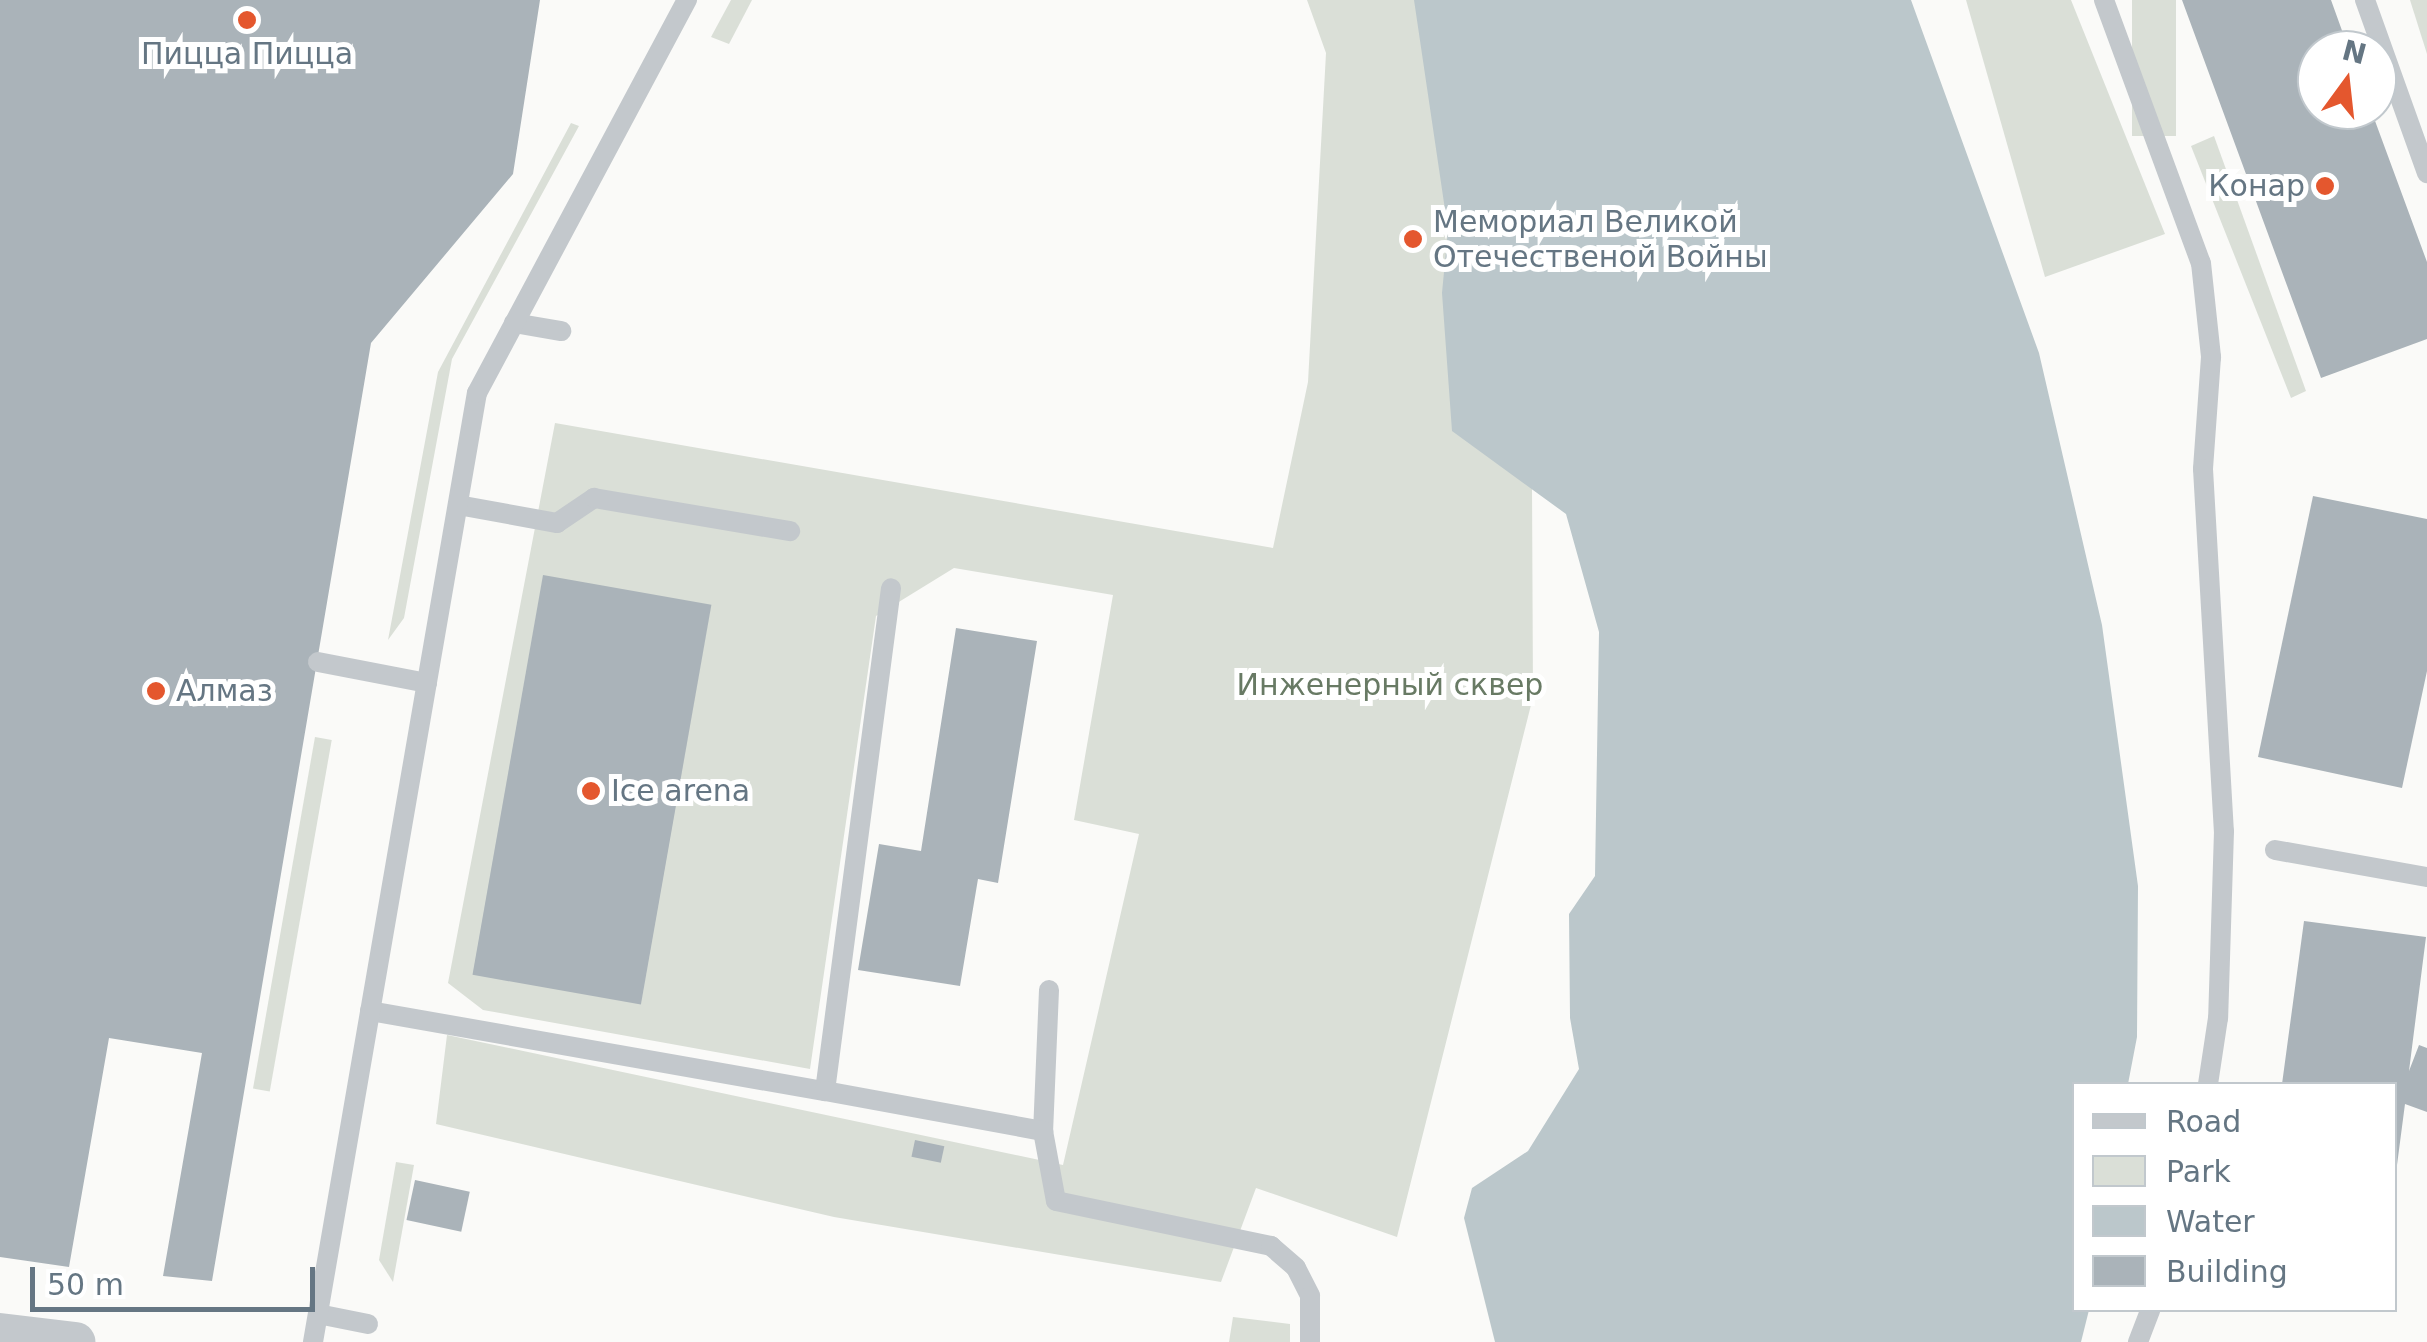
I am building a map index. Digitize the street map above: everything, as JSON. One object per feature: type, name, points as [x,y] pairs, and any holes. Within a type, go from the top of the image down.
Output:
[{"type":"street","points":[[0,1333],[75,1342]]},
{"type":"lane","points":[[313,1342],[477,393],[688,0]]},
{"type":"lane","points":[[2104,0],[2202,262],[2211,357],[2203,469],[2224,831],[2218,1018],[2208,1082]]},
{"type":"lane","points":[[2365,0],[2427,173]]},
{"type":"lane","points":[[514,322],[562,331]]},
{"type":"lane","points":[[458,505],[558,524],[594,498],[790,531]]},
{"type":"lane","points":[[825,1091],[892,588]]},
{"type":"lane","points":[[318,662],[427,683]]},
{"type":"lane","points":[[2275,850],[2427,877]]},
{"type":"lane","points":[[1049,990],[1042,1131],[1056,1200],[1271,1246],[1296,1268],[1310,1296],[1310,1342]]},
{"type":"lane","points":[[370,1011],[1042,1131]]},
{"type":"lane","points":[[2138,1342],[2149,1312]]},
{"type":"lane","points":[[318,1314],[368,1324]]},
{"type":"green space","points":[[731,0],[752,0],[729,44],[711,37]]},
{"type":"green space","name":"Инженерный сквер","points":[[1307,0],[1516,0],[1530,59],[1533,697],[1397,1237],[1256,1188],[1221,1282],[834,1217],[436,1124],[447,1035],[1063,1165],[1139,834],[1074,820],[1113,595],[954,568],[876,616],[810,1069],[483,1010],[448,983],[555,423],[1273,548],[1308,382],[1326,53]]},
{"type":"green space","points":[[1966,0],[2071,0],[2165,234],[2045,277]]},
{"type":"green space","points":[[2132,0],[2176,0],[2176,136],[2132,136]]},
{"type":"green space","points":[[2410,0],[2427,0],[2427,54]]},
{"type":"green space","points":[[571,123],[579,126],[452,359],[404,618],[388,640],[438,372]]},
{"type":"green space","points":[[2214,136],[2306,391],[2291,398],[2191,146]]},
{"type":"green space","points":[[315,737],[332,740],[270,1092],[253,1089]]},
{"type":"green space","points":[[396,1162],[414,1165],[393,1282],[379,1260]]},
{"type":"green space","points":[[1233,1317],[1290,1324],[1290,1342],[1229,1342]]},
{"type":"water","points":[[1414,0],[1911,0],[2039,353],[2102,625],[2138,886],[2137,1037],[2128,1082],[2072,1082],[2072,1312],[2088,1312],[2081,1342],[1495,1342],[1464,1218],[1472,1188],[1528,1151],[1579,1069],[1570,1018],[1569,914],[1595,876],[1599,632],[1566,514],[1452,431],[1442,293],[1448,230]]},
{"type":"building","name":"Алмаз","points":[[0,0],[540,0],[513,174],[371,343],[212,1281],[163,1276],[202,1053],[109,1038],[69,1267],[0,1257]]},
{"type":"building","name":"Конар","points":[[2182,0],[2331,0],[2342,30],[2297,30],[2297,130],[2378,130],[2427,262],[2427,339],[2321,378]]},
{"type":"building","points":[[2313,496],[2427,519],[2427,671],[2402,788],[2258,757]]},
{"type":"building","name":"Ice arena","points":[[543,575],[711,605],[641,1005],[472,975]]},
{"type":"building","points":[[956,628],[1037,641],[998,883],[978,879],[960,986],[858,970],[879,844],[921,851]]},
{"type":"building","points":[[2304,921],[2426,937],[2409,1071],[2419,1045],[2427,1048],[2427,1112],[2405,1104],[2397,1165],[2397,1082],[2282,1082]]},
{"type":"building","points":[[915,1140],[944,1146],[941,1163],[911,1157]]},
{"type":"building","points":[[415,1180],[470,1192],[461,1232],[406,1220]]},
{"type":"place","name":"Пицца Пицца","points":[[247,20]]},
{"type":"place","name":"Конар","points":[[2325,186]]},
{"type":"place","name":"Мемориал Великой Отечественой Войны","points":[[1413,239]]},
{"type":"place","name":"Алмаз","points":[[156,691]]},
{"type":"place","name":"Ice arena","points":[[591,791]]}]
